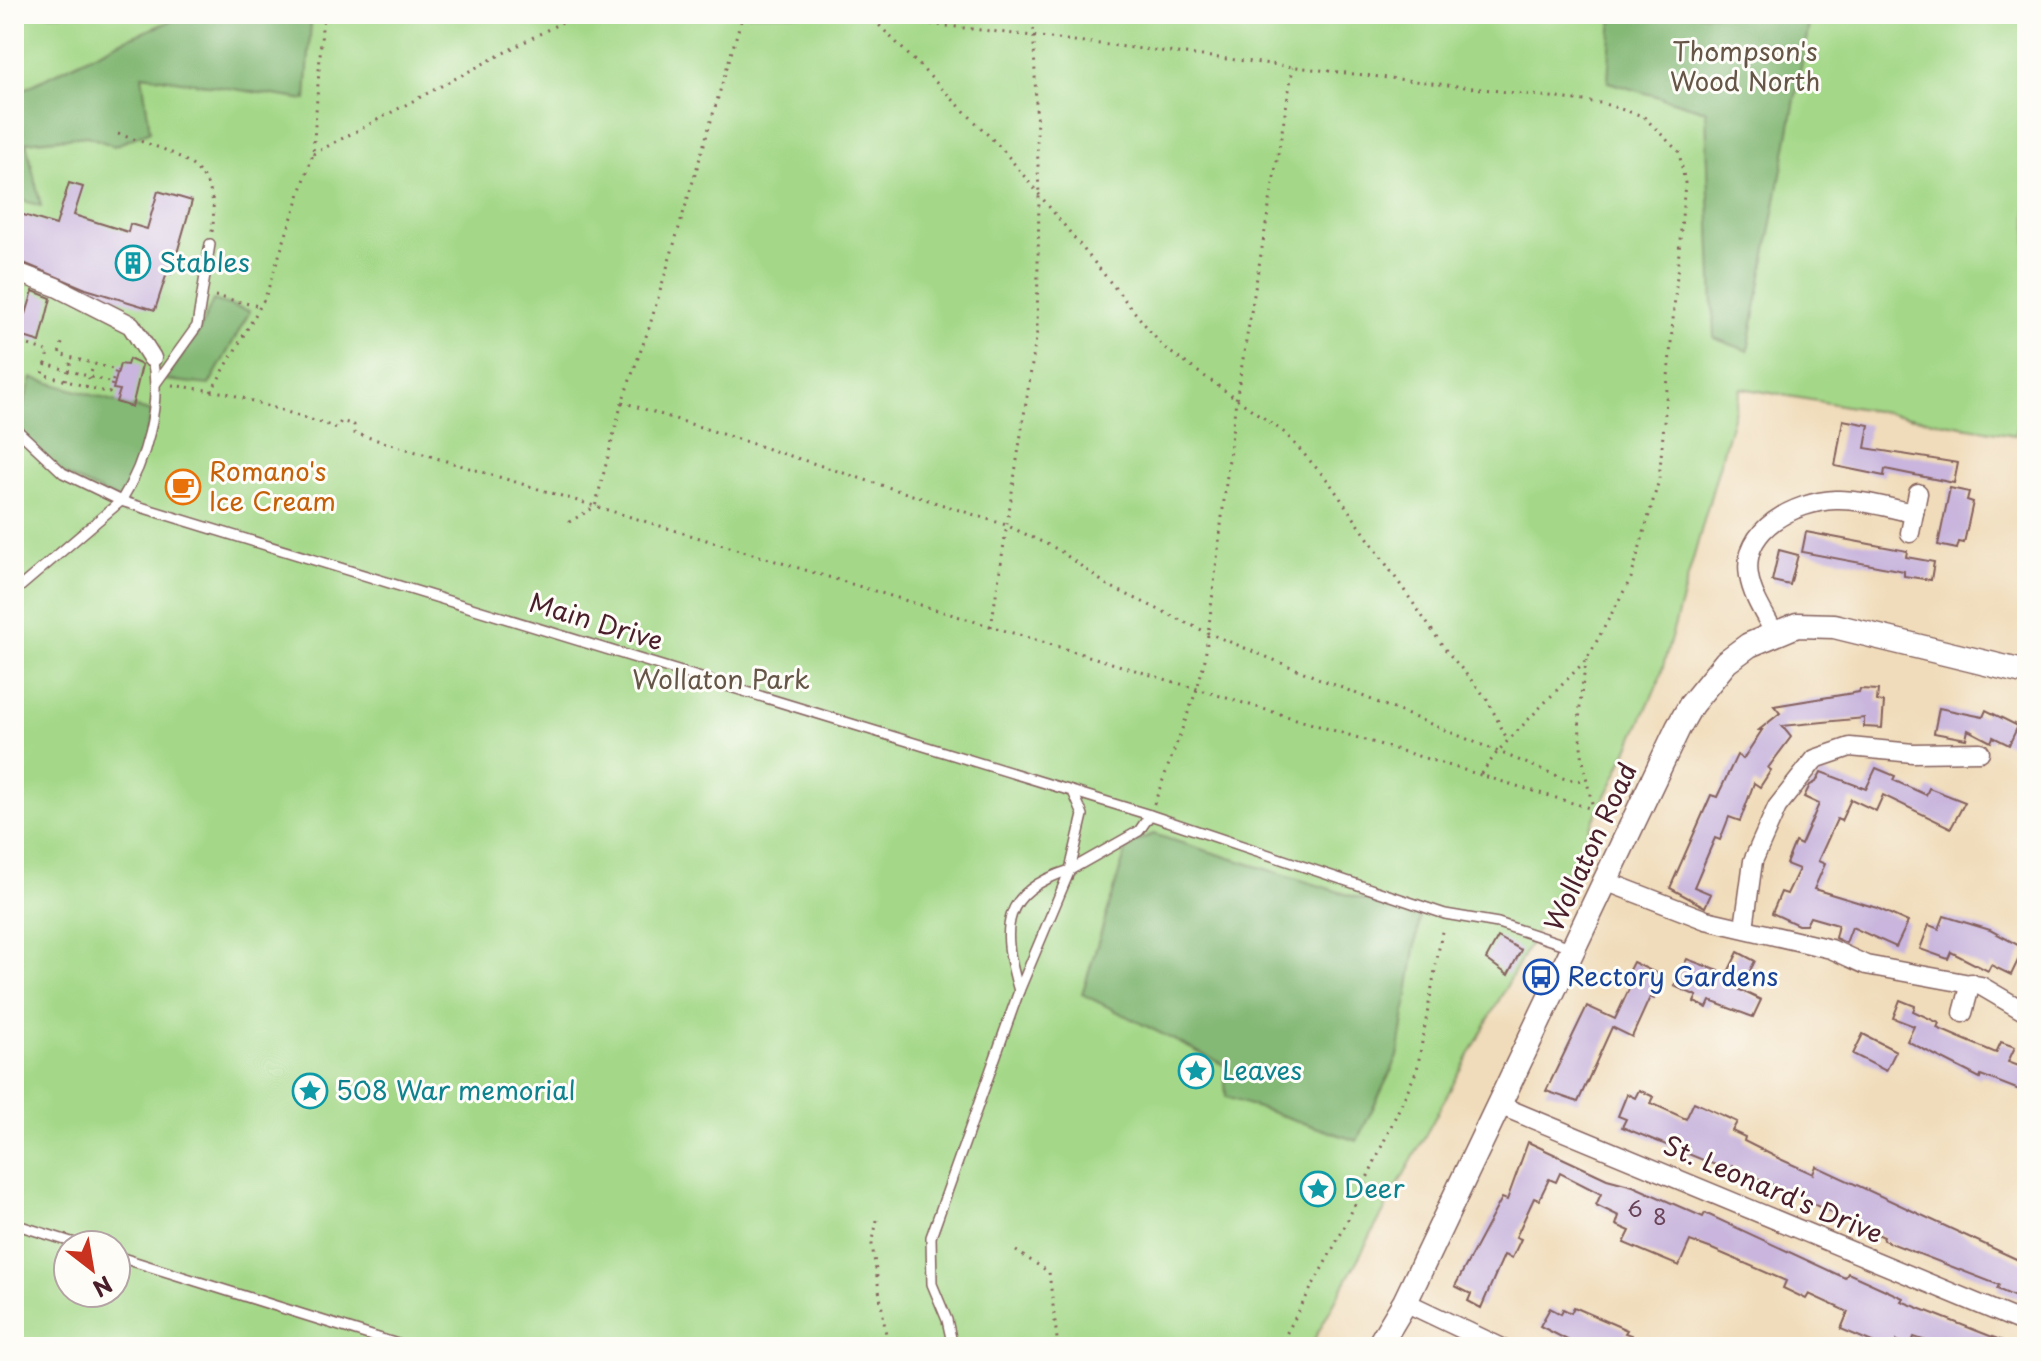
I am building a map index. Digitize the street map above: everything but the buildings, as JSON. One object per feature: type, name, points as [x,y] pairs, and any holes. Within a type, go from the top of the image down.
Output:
[{"type":"street","points":[[14,271],[56,287],[131,325],[152,358]]},
{"type":"street","points":[[1910,533],[1918,493]]},
{"type":"street","points":[[1774,632],[1749,576],[1753,544],[1763,531],[1800,508],[1826,501],[1844,501],[1914,513]]},
{"type":"street","name":"Wollaton Road","points":[[1378,1347],[1405,1302],[1691,705],[1726,662],[1774,632],[1797,625],[1834,626],[2027,673]]},
{"type":"street","points":[[1744,928],[1753,861],[1777,807],[1815,759],[1850,747],[1913,753],[1980,752]]},
{"type":"street","points":[[1605,881],[1706,920],[1831,949],[1866,965],[1920,977],[1971,983],[2027,1013]]},
{"type":"street","points":[[1963,1013],[1971,983]]},
{"type":"street","name":"St. Leonard's Drive","points":[[1499,1105],[2027,1324]]},
{"type":"street","points":[[1405,1302],[1500,1347]]},
{"type":"lane","points":[[156,383],[197,326],[210,244]]},
{"type":"lane","points":[[14,592],[121,501],[142,457],[156,383],[152,358]]},
{"type":"lane","name":"Main Drive","points":[[14,427],[63,473],[121,501],[1150,815],[1445,914],[1498,923],[1574,948]]},
{"type":"lane","points":[[953,1347],[947,1320],[932,1284],[931,1237],[1019,991],[1070,870],[1083,815],[1074,794]]},
{"type":"lane","points":[[1019,991],[1013,969],[1009,928],[1019,897],[1041,879],[1070,870],[1139,831],[1150,815]]},
{"type":"lane","points":[[14,1224],[52,1236]]},
{"type":"lane","points":[[132,1261],[407,1347]]},
{"type":"path","points":[[211,392],[260,306],[313,154],[323,14]]},
{"type":"path","points":[[313,154],[577,14]]},
{"type":"path","points":[[569,522],[595,507],[622,402],[649,328],[743,14]]},
{"type":"path","points":[[868,14],[1003,150],[1163,347],[1285,433],[1329,482],[1445,649],[1487,699],[1508,741]]},
{"type":"path","points":[[884,14],[922,23],[1601,103],[1643,116],[1679,152],[1685,183],[1659,480],[1631,578],[1587,659],[1499,750],[1480,775]]},
{"type":"path","points":[[991,627],[1037,332],[1039,196],[1033,14]]},
{"type":"path","points":[[1150,815],[1197,689],[1208,633],[1236,400],[1293,66]]},
{"type":"path","points":[[118,134],[168,151],[194,164],[212,199],[210,244]]},
{"type":"path","points":[[203,295],[260,306]]},
{"type":"path","points":[[14,340],[116,370],[109,393],[42,374],[49,352]]},
{"type":"path","points":[[59,354],[63,340]]},
{"type":"path","points":[[65,380],[72,358]]},
{"type":"path","points":[[46,364],[112,383]]},
{"type":"path","points":[[86,387],[94,364]]},
{"type":"path","points":[[156,383],[211,392],[337,428],[341,421],[354,425],[354,433],[1609,814]]},
{"type":"path","points":[[622,402],[1006,525],[1059,550],[1107,585],[1208,633],[1565,779],[1586,781]]},
{"type":"path","points":[[1587,659],[1578,709],[1577,739],[1593,810]]},
{"type":"path","points":[[1279,1347],[1343,1230],[1417,1070],[1445,914]]},
{"type":"path","points":[[877,1220],[872,1245],[888,1347]]},
{"type":"path","points":[[1016,1251],[1049,1272],[1058,1347]]},
{"type":"green space","name":"Wollaton Park","points":[[14,14],[2027,14],[2027,383],[2015,435],[1741,388],[1659,681],[1613,782],[1536,932],[1310,1347],[14,1347]]},
{"type":"green space","points":[[188,14],[307,14],[311,22],[306,100],[142,75],[150,131],[114,146],[87,136],[26,142],[41,206],[14,198],[14,94],[119,42]]},
{"type":"green space","name":"Thompson's Wood North","points":[[1612,14],[1811,14],[1748,351],[1714,338],[1706,111],[1608,82]]},
{"type":"green space","points":[[213,300],[250,311],[209,385],[165,380],[199,332]]},
{"type":"green space","points":[[32,378],[152,412],[142,457],[121,501],[63,474],[16,429]]},
{"type":"green space","points":[[1153,834],[1420,917],[1398,1057],[1357,1141],[1226,1097],[1224,1065],[1082,994],[1128,845]]},
{"type":"place","name":"Stables","points":[[133,263]]},
{"type":"place","name":"Romano's Ice Cream","points":[[183,487]]},
{"type":"place","name":"Rectory Gardens","points":[[1541,977]]},
{"type":"place","name":"Leaves","points":[[1196,1071]]},
{"type":"place","name":"508 War memorial","points":[[310,1091]]},
{"type":"place","name":"Deer","points":[[1318,1189]]}]
